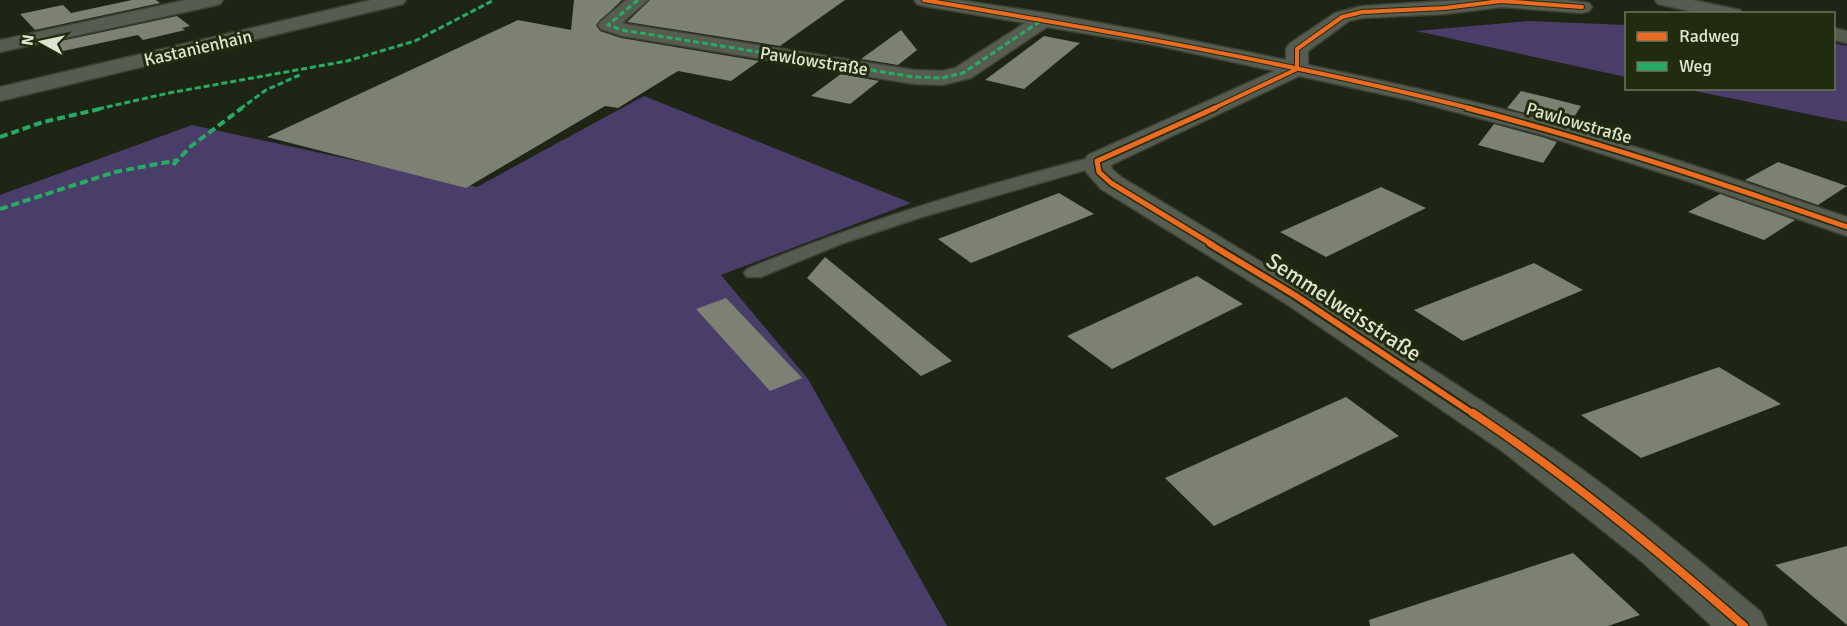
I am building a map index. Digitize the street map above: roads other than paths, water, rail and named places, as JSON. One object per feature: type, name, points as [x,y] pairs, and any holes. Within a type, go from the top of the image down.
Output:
[{"type":"street","points":[[0,46],[213,0]]},
{"type":"street","name":"Kastanienhain","points":[[0,94],[396,0]]},
{"type":"street","name":"Pawlowstraße","points":[[638,0],[608,25],[622,30],[914,78],[942,78],[963,73],[1045,19]]},
{"type":"street","name":"Pawlowstraße","points":[[924,0],[1155,39],[1417,95],[1552,130],[1707,178],[1847,227]]},
{"type":"street","points":[[1665,0],[1722,12]]},
{"type":"street","points":[[1097,161],[1297,69],[1298,49],[1342,17],[1362,12],[1445,8],[1501,1],[1582,7]]},
{"type":"street","name":"Semmelweisstraße","points":[[1097,161],[1099,172],[1110,183],[1296,296],[1516,442],[1655,548],[1744,626]]},
{"type":"lane","points":[[754,273],[844,237],[1097,161]]}]
